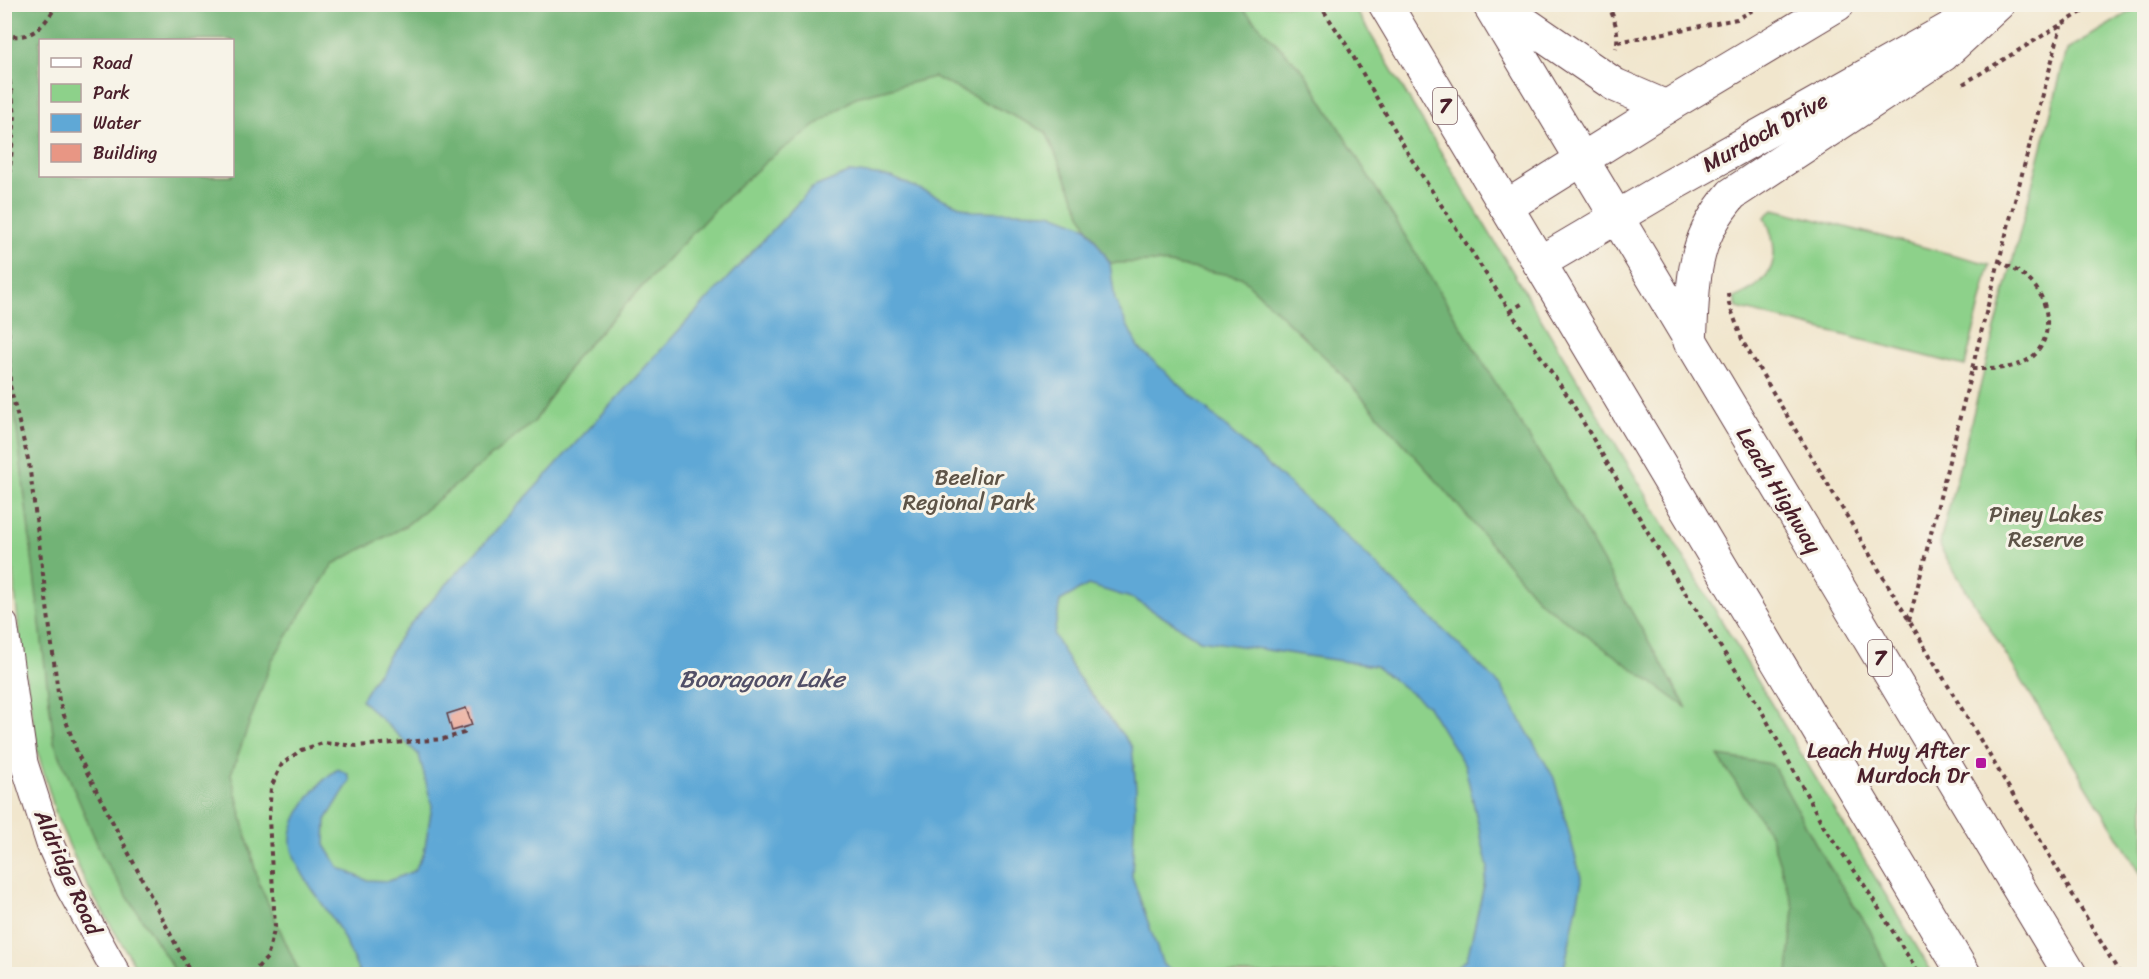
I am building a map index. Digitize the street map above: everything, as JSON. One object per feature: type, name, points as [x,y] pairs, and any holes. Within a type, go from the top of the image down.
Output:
[{"type":"main road","name":"7","points":[[1385,4],[1964,975]]},
{"type":"main road","name":"Leach Highway","points":[[1489,4],[2070,975]]},
{"type":"main road","points":[[1497,4],[1615,85],[1666,107]]},
{"type":"main road","points":[[1506,207],[1666,107],[1838,4]]},
{"type":"main road","name":"Murdoch Drive","points":[[1539,263],[1668,187],[1992,4]]},
{"type":"main road","points":[[1690,342],[1696,263],[1712,220],[1732,194],[1943,56],[1998,4]]},
{"type":"street","name":"Aldridge Road","points":[[4,624],[24,763],[33,793],[50,844],[66,880],[117,975]]},
{"type":"path","points":[[4,34],[19,37],[34,31],[49,19],[57,4]]},
{"type":"path","points":[[1319,4],[1346,44],[1412,160],[1569,398],[1669,568],[1759,706],[1824,827],[1863,883],[1919,975]]},
{"type":"path","points":[[1608,4],[1615,20],[1618,42],[1614,58]]},
{"type":"path","points":[[1618,42],[1737,19],[1764,4]]},
{"type":"path","points":[[1908,621],[1998,261],[2061,26]]},
{"type":"path","points":[[4,45],[15,115],[4,221],[10,386],[28,463],[59,701],[78,755],[191,975]]},
{"type":"path","points":[[1972,369],[1995,369],[2023,363],[2041,348],[2046,335],[2048,322],[2046,308],[2038,291],[2031,281],[1998,261]]},
{"type":"path","points":[[1728,282],[1729,304],[1743,342],[2120,975]]},
{"type":"path","points":[[1510,311],[1530,299]]},
{"type":"path","points":[[251,975],[267,958],[275,927],[269,818],[271,787],[282,764],[301,750],[323,742],[357,746],[443,739],[464,732],[462,728]]},
{"type":"green space","name":"Beeliar Regional Park","points":[[4,5],[1353,5],[1933,974],[140,974],[87,886],[57,818],[38,753],[20,641],[4,486]]},
{"type":"green space","points":[[4,5],[1239,5],[1305,73],[1564,494],[1687,708],[1539,601],[1444,489],[1333,365],[1241,277],[1158,262],[1110,263],[1087,227],[1046,132],[934,77],[856,97],[770,158],[719,205],[577,356],[535,421],[404,527],[333,564],[272,660],[231,774],[258,881],[300,974],[177,974],[104,860],[54,742],[5,330]]},
{"type":"green space","name":"Piney Lakes Reserve","points":[[2144,5],[2144,879],[1939,546],[2067,50]]},
{"type":"green space","points":[[1774,209],[1990,264],[1965,366],[1737,308],[1734,298],[1759,284],[1772,266],[1774,244],[1765,217]]},
{"type":"green space","points":[[1718,756],[1772,764],[1822,855],[1870,930],[1889,974],[1788,974],[1794,908],[1770,834]]},
{"type":"water","name":"Booragoon Lake","points":[[851,172],[891,177],[972,211],[1050,213],[1087,227],[1110,263],[1115,300],[1138,347],[1357,546],[1501,686],[1554,778],[1582,881],[1563,974],[1447,974],[1467,959],[1488,868],[1465,766],[1428,706],[1375,666],[1200,640],[1134,599],[1088,585],[1060,601],[1054,635],[1076,674],[1132,747],[1136,788],[1132,876],[1163,965],[1179,974],[360,974],[340,930],[297,864],[291,844],[294,823],[299,812],[322,782],[338,769],[348,774],[350,781],[326,820],[325,845],[339,868],[366,880],[389,881],[414,871],[424,853],[432,806],[419,755],[361,700],[403,632],[690,318],[812,188]]},
{"type":"building","points":[[466,708],[472,725],[452,731],[447,714]]},
{"type":"place","name":"Leach Hwy After Murdoch Dr","points":[[1981,763]]}]
